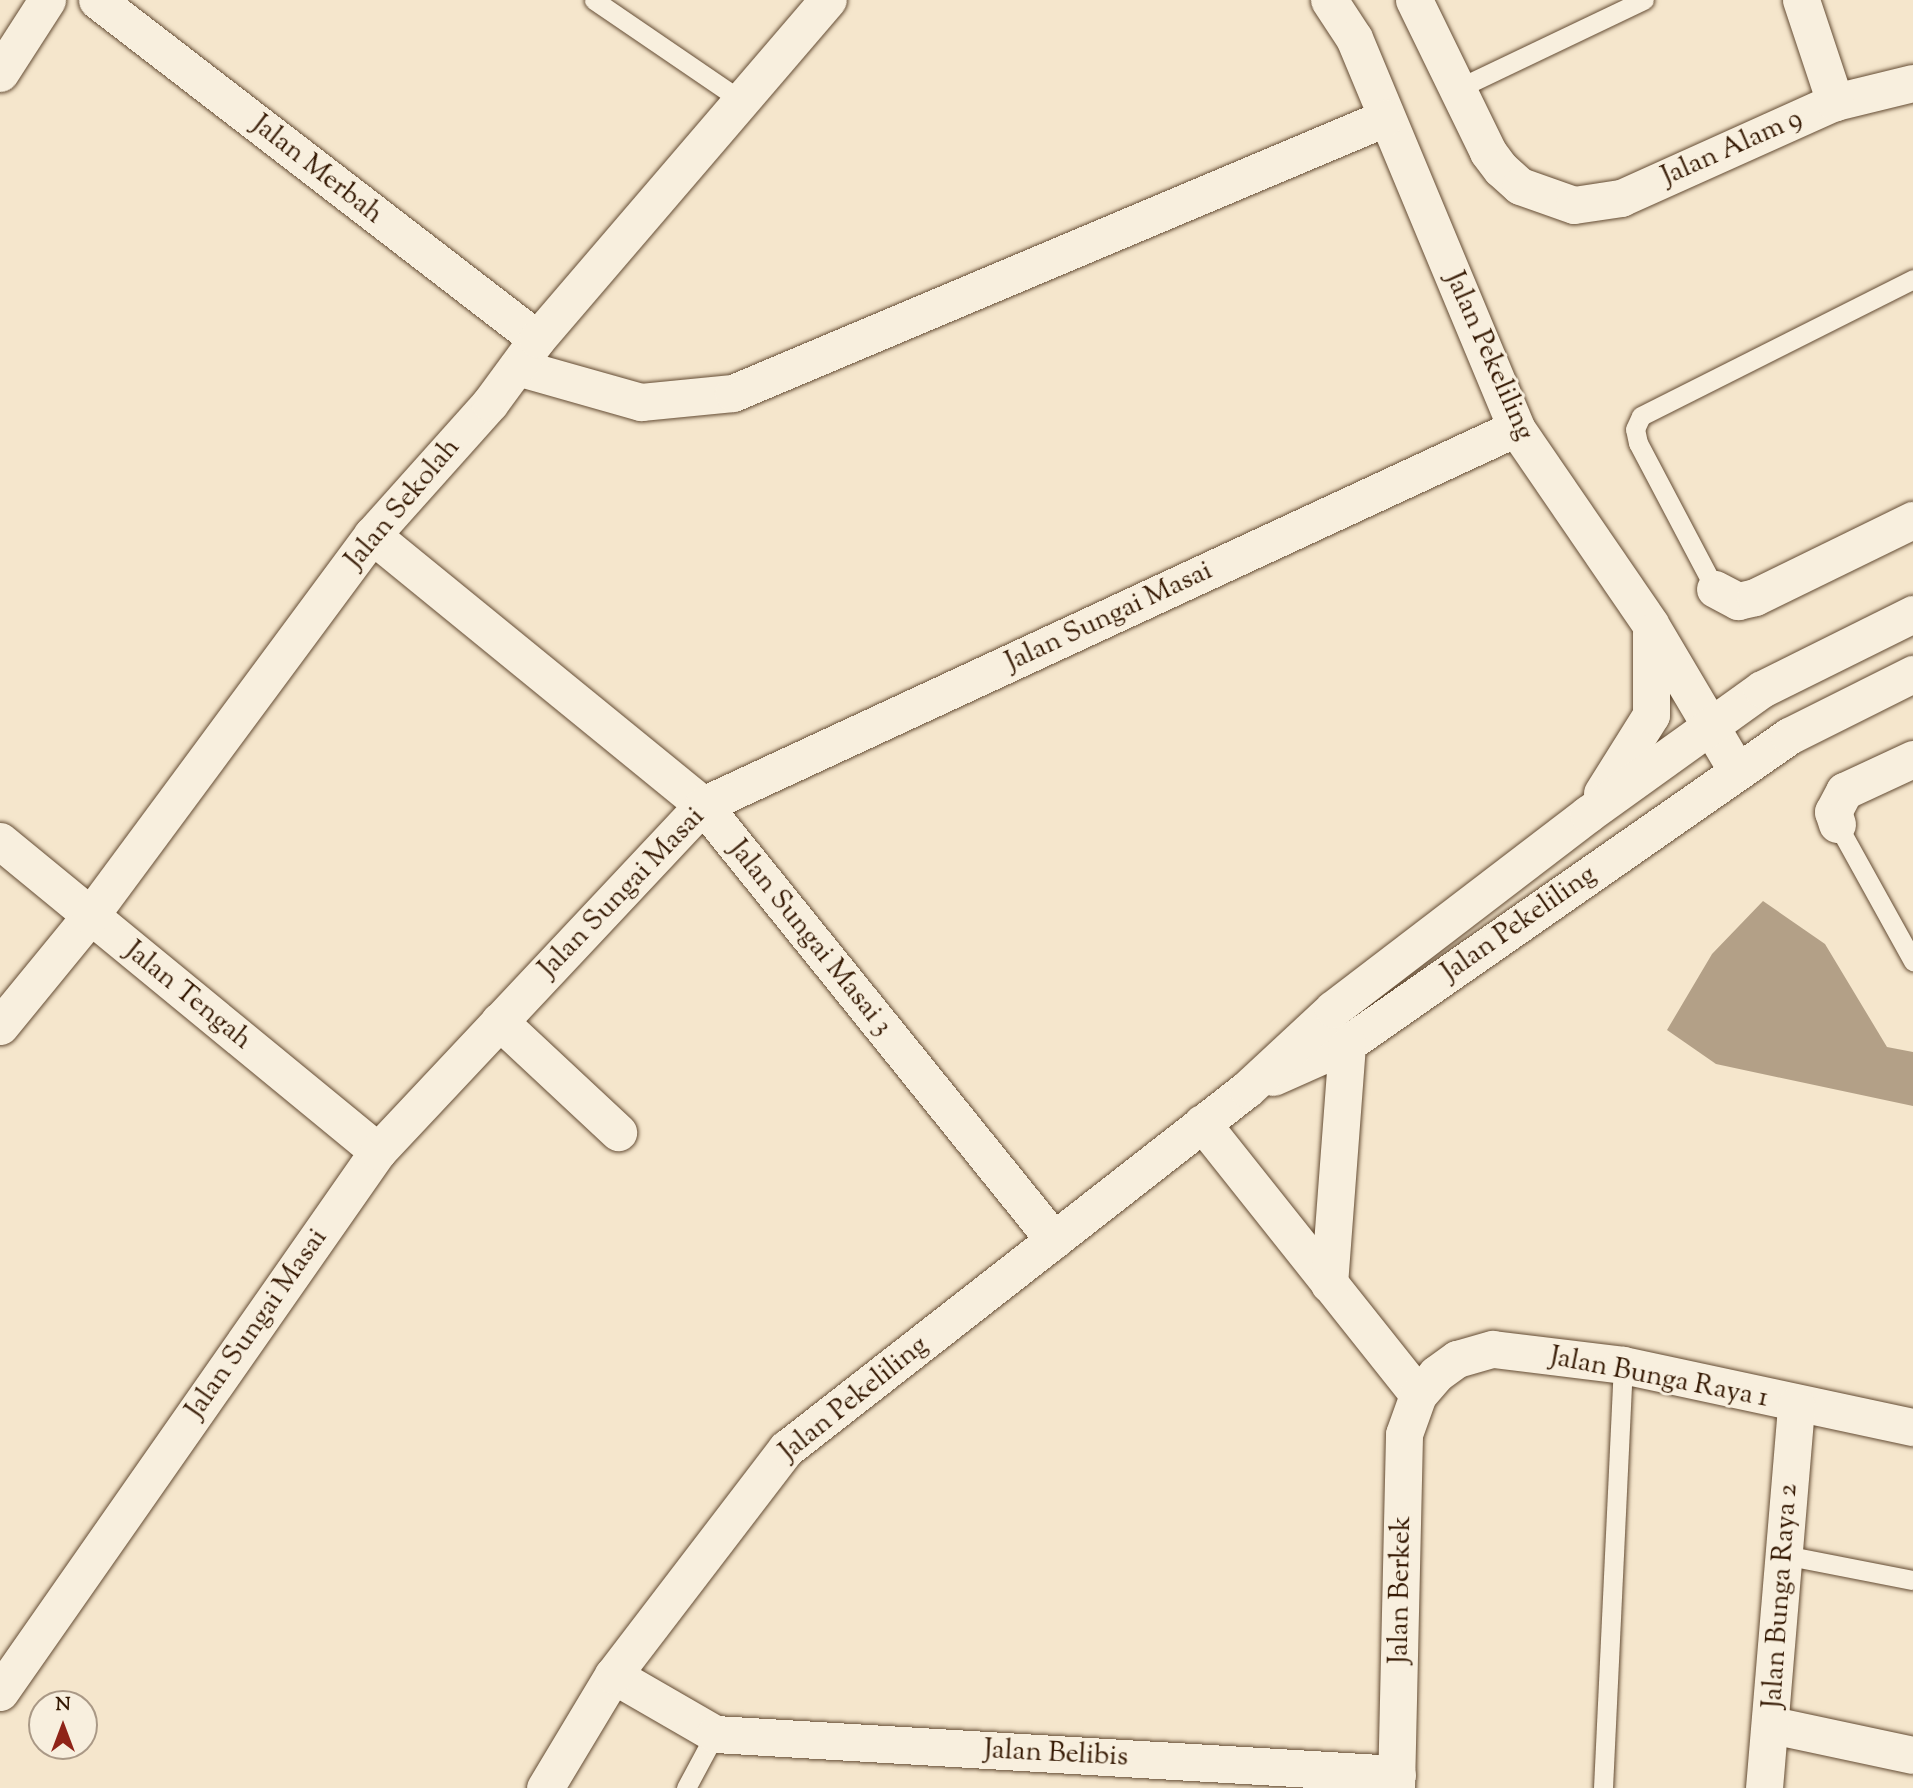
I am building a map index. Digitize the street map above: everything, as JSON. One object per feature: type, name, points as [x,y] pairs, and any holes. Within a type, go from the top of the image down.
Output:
[{"type":"street","points":[[0,73],[47,0]]},
{"type":"street","name":"Jalan Merbah","points":[[97,0],[527,353]]},
{"type":"street","name":"Jalan Sekolah","points":[[0,1026],[90,916],[372,535],[491,403],[527,353],[828,0]]},
{"type":"street","name":"Jalan Pekeliling","points":[[1247,1089],[1347,1044],[1737,771],[1650,624],[1516,428],[1354,38],[1329,0]]},
{"type":"street","name":"Jalan Alam 9","points":[[1414,0],[1457,89],[1501,169],[1520,186],[1551,200],[1574,205],[1621,198],[1835,102],[1913,83]]},
{"type":"street","points":[[1801,0],[1835,102]]},
{"type":"street","points":[[527,353],[641,402],[733,393],[1385,118]]},
{"type":"street","name":"Jalan Sungai Masai","points":[[0,1692],[378,1151],[703,805],[1516,428]]},
{"type":"street","points":[[1715,589],[1738,601],[1755,597],[1913,520]]},
{"type":"street","name":"Jalan Sungai Masai 3","points":[[372,535],[703,805],[1054,1240]]},
{"type":"street","points":[[1712,725],[1762,688],[1913,614]]},
{"type":"street","points":[[1588,814],[1651,715],[1655,676],[1650,624]]},
{"type":"street","points":[[1737,771],[1789,736],[1913,674]]},
{"type":"street","name":"Jalan Pekeliling","points":[[545,1788],[612,1675],[786,1449],[1247,1089],[1333,1009],[1588,814],[1712,725]]},
{"type":"street","points":[[1837,824],[1833,812],[1844,791],[1913,759]]},
{"type":"street","name":"Jalan Tengah","points":[[0,841],[378,1151]]},
{"type":"street","points":[[499,1021],[618,1132]]},
{"type":"street","points":[[1329,1284],[1347,1044]]},
{"type":"street","points":[[1202,1124],[1418,1395]]},
{"type":"street","name":"Jalan Bunga Raya 1","points":[[1418,1395],[1436,1374],[1457,1359],[1493,1349],[1623,1365],[1913,1427]]},
{"type":"street","name":"Jalan Berkek","points":[[1396,1781],[1404,1434],[1418,1395]]},
{"type":"street","name":"Jalan Bunga Raya 2","points":[[1764,1788],[1772,1725],[1796,1404]]},
{"type":"street","name":"Jalan Belibis","points":[[612,1675],[715,1734],[1396,1781]]},
{"type":"street","points":[[1772,1725],[1913,1755]]},
{"type":"lane","points":[[594,0],[742,101]]},
{"type":"lane","points":[[1457,89],[1644,0]]},
{"type":"lane","points":[[1715,589],[1638,443],[1635,429],[1641,416],[1913,279]]},
{"type":"lane","points":[[1837,824],[1913,961]]},
{"type":"lane","points":[[1603,1788],[1623,1365]]},
{"type":"lane","points":[[1784,1555],[1913,1580]]},
{"type":"lane","points":[[686,1788],[715,1734]]},
{"type":"shaded area","points":[[1763,901],[1825,944],[1887,1047],[1913,1052],[1913,1106],[1716,1064],[1667,1030],[1712,954]]}]
